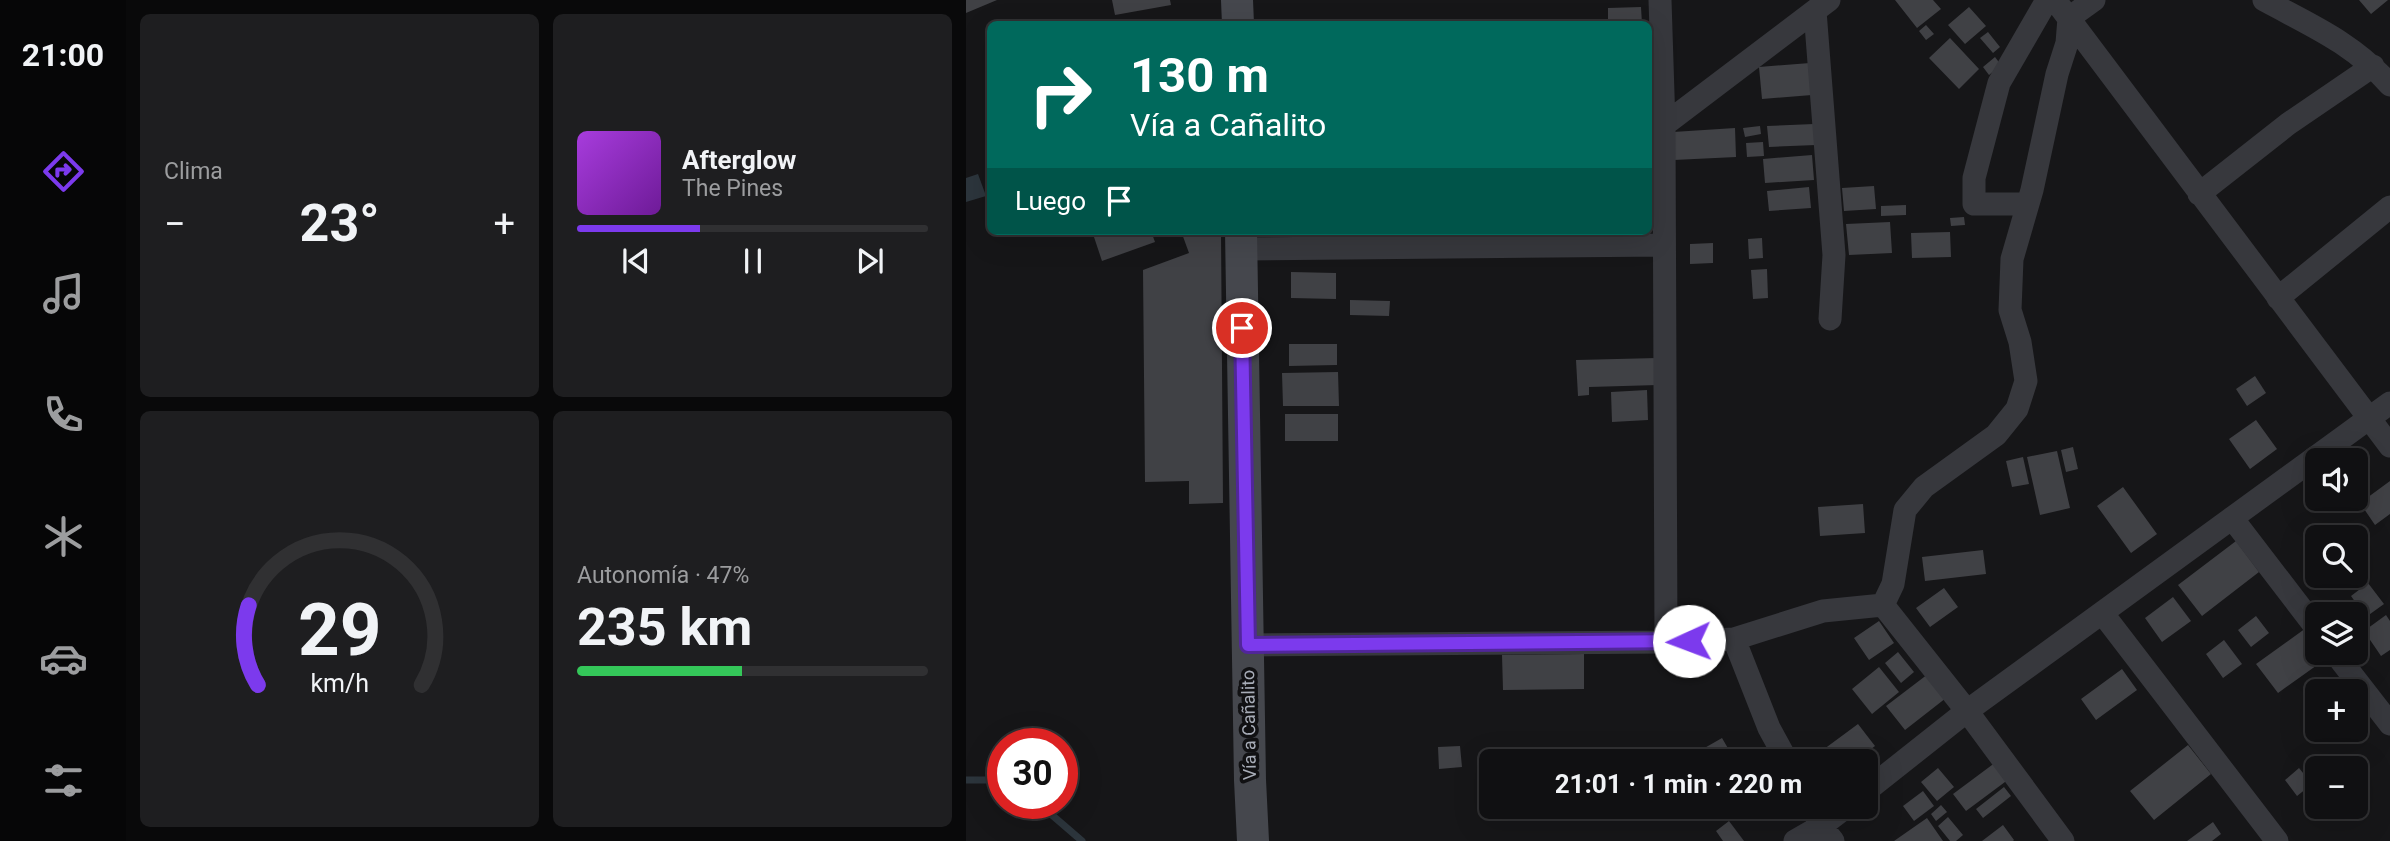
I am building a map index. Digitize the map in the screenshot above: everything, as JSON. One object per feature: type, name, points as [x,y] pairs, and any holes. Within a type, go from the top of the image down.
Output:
[{"type":"main road","points":[[1237,0],[1238,21]]},
{"type":"main road","name":"Vía a Cañalito","points":[[1241,240],[1253,841]]},
{"type":"street","points":[[1660,0],[1664,125],[1666,642]]},
{"type":"street","points":[[2028,204],[1973,204],[1974,178],[1999,83],[2047,0]]},
{"type":"street","points":[[2062,9],[2094,0]]},
{"type":"street","points":[[2264,0],[2346,44],[2373,66],[2390,85]]},
{"type":"street","points":[[1664,125],[1822,5]]},
{"type":"street","points":[[1822,5],[1834,255],[1830,319]]},
{"type":"street","points":[[1883,605],[1893,584],[1905,510],[1924,487],[1996,435],[2017,409],[2026,381],[2020,342],[2010,310],[2012,259],[2067,43],[2062,9]]},
{"type":"street","points":[[2062,9],[2390,446]]},
{"type":"street","points":[[2199,194],[2288,124],[2373,66]]},
{"type":"street","points":[[2278,298],[2390,208]]},
{"type":"street","points":[[1241,240],[1664,245]]},
{"type":"street","points":[[1878,782],[1968,711],[2390,403]]},
{"type":"street","points":[[2232,518],[2305,613]]},
{"type":"street","points":[[1248,645],[1666,642],[1734,639],[1822,611],[1883,605]]},
{"type":"street","points":[[1883,605],[1968,711],[2063,841]]},
{"type":"street","points":[[2103,614],[2277,841]]},
{"type":"street","points":[[1734,639],[1769,728],[1780,749]]},
{"type":"street","points":[[2344,665],[2390,724]]},
{"type":"street","points":[[1795,841],[1822,825]]},
{"type":"shaded area","points":[[978,174],[986,196],[966,202],[966,178]]},
{"type":"building","points":[[966,0],[997,0],[966,13]]},
{"type":"building","points":[[1112,0],[1170,0],[1171,5],[1115,15]]},
{"type":"building","points":[[1895,0],[1933,0],[1941,9],[1917,28]]},
{"type":"building","points":[[2359,0],[2388,0],[2371,14]]},
{"type":"building","points":[[1641,7],[1642,21],[1608,21],[1608,8]]},
{"type":"building","points":[[1969,7],[1986,26],[1965,44],[1948,25]]},
{"type":"building","points":[[1926,25],[1934,34],[1926,40],[1919,31]]},
{"type":"building","points":[[1988,32],[2000,47],[1993,53],[1980,38]]},
{"type":"building","points":[[1950,38],[1979,69],[1959,89],[1929,58]]},
{"type":"building","points":[[1995,57],[2001,65],[1989,75],[1983,67]]},
{"type":"building","points":[[1810,63],[1812,95],[1762,99],[1759,67]]},
{"type":"building","points":[[1814,124],[1816,145],[1769,147],[1767,126]]},
{"type":"building","points":[[1760,126],[1761,134],[1745,137],[1743,128]]},
{"type":"building","points":[[1735,128],[1736,157],[1674,160],[1673,132]]},
{"type":"building","points":[[1763,142],[1764,156],[1747,157],[1746,143]]},
{"type":"building","points":[[1812,155],[1814,180],[1765,183],[1763,159]]},
{"type":"building","points":[[1874,186],[1876,209],[1844,211],[1842,188]]},
{"type":"building","points":[[1809,187],[1811,208],[1769,211],[1767,191]]},
{"type":"building","points":[[1906,205],[1906,215],[1881,216],[1881,206]]},
{"type":"building","points":[[1964,217],[1965,225],[1951,226],[1950,218]]},
{"type":"building","points":[[1890,222],[1892,253],[1849,255],[1846,224]]},
{"type":"building","points":[[1950,232],[1951,257],[1912,258],[1911,233]]},
{"type":"building","points":[[1093,235],[1152,235],[1155,242],[1102,261]]},
{"type":"building","points":[[1182,235],[1221,235],[1223,503],[1189,504],[1189,481],[1145,482],[1143,270],[1189,253]]},
{"type":"building","points":[[1762,238],[1763,258],[1749,259],[1748,239]]},
{"type":"building","points":[[1713,243],[1713,263],[1690,264],[1690,244]]},
{"type":"building","points":[[1767,269],[1768,298],[1753,299],[1751,270]]},
{"type":"building","points":[[1291,272],[1336,273],[1336,299],[1291,298]]},
{"type":"building","points":[[1350,300],[1390,301],[1389,316],[1350,315]]},
{"type":"building","points":[[1289,344],[1337,344],[1337,365],[1289,366]]},
{"type":"building","points":[[1657,358],[1658,385],[1589,387],[1589,395],[1578,396],[1576,360]]},
{"type":"building","points":[[1338,372],[1339,406],[1283,406],[1282,373]]},
{"type":"building","points":[[2255,376],[2266,393],[2247,406],[2236,389]]},
{"type":"building","points":[[1647,390],[1648,420],[1612,422],[1611,392]]},
{"type":"building","points":[[1285,414],[1338,414],[1338,441],[1285,441]]},
{"type":"building","points":[[2256,420],[2277,449],[2250,469],[2229,439]]},
{"type":"building","points":[[2073,447],[2078,469],[2066,472],[2061,450]]},
{"type":"building","points":[[2057,451],[2070,508],[2040,515],[2027,457]]},
{"type":"building","points":[[2023,457],[2029,484],[2012,487],[2006,461]]},
{"type":"building","points":[[2390,481],[2390,514],[2375,525],[2365,511],[2368,511],[2368,497]]},
{"type":"building","points":[[2123,487],[2157,534],[2131,553],[2097,506]]},
{"type":"building","points":[[1863,504],[1865,533],[1820,536],[1818,507]]},
{"type":"building","points":[[2236,541],[2259,572],[2202,616],[2178,585]]},
{"type":"building","points":[[1983,550],[1986,574],[1925,581],[1922,557]]},
{"type":"building","points":[[2368,583],[2384,604],[2368,616],[2368,602],[2355,602],[2351,596],[2361,588],[2368,588]]},
{"type":"building","points":[[1944,588],[1958,607],[1930,627],[1916,608]]},
{"type":"building","points":[[2173,597],[2191,621],[2162,642],[2145,618]]},
{"type":"building","points":[[2386,615],[2390,621],[2390,650],[2381,656],[2368,637],[2368,628]]},
{"type":"building","points":[[2256,616],[2269,633],[2251,647],[2238,630]]},
{"type":"building","points":[[1879,621],[1894,643],[1869,660],[1854,638]]},
{"type":"building","points":[[2305,629],[2305,665],[2317,665],[2278,693],[2256,664]]},
{"type":"building","points":[[2224,640],[2242,664],[2223,678],[2206,654]]},
{"type":"building","points":[[1898,652],[1914,672],[1901,683],[1885,663]]},
{"type":"building","points":[[1584,654],[1584,689],[1503,690],[1502,655]]},
{"type":"building","points":[[1879,667],[1899,692],[1872,714],[1852,689]]},
{"type":"building","points":[[2122,669],[2137,690],[2096,720],[2081,699]]},
{"type":"building","points":[[1928,674],[1946,698],[1905,730],[1886,706]]},
{"type":"building","points":[[1858,724],[1875,746],[1871,749],[1824,749]]},
{"type":"building","points":[[1722,738],[1728,749],[1703,749]]},
{"type":"building","points":[[2188,745],[2211,774],[2154,820],[2130,791]]},
{"type":"building","points":[[1460,746],[1462,767],[1439,769],[1438,747]]},
{"type":"building","points":[[1996,762],[2009,779],[1966,811],[1953,794]]},
{"type":"building","points":[[1938,768],[1954,787],[1937,801],[1921,782]]},
{"type":"building","points":[[2299,768],[2305,775],[2305,790],[2297,796],[2285,780]]},
{"type":"building","points":[[2004,787],[2011,796],[1983,818],[1976,809]]},
{"type":"building","points":[[1923,791],[1934,806],[1914,821],[1903,806]]},
{"type":"building","points":[[1941,805],[1947,812],[1936,821],[1931,814]]},
{"type":"building","points":[[1948,817],[1963,835],[1956,841],[1950,841],[1938,826]]},
{"type":"building","points":[[1927,818],[1943,841],[1894,841]]},
{"type":"building","points":[[1729,821],[1744,841],[1723,841],[1716,831]]},
{"type":"building","points":[[2213,822],[2221,834],[2212,841],[2187,841]]},
{"type":"building","points":[[2003,825],[2013,841],[1982,841]]},
{"type":"waterway","points":[[966,780],[987,780]]},
{"type":"waterway","points":[[1057,819],[1082,841]]},
{"type":"route","points":[[1242,328],[1248,645],[1689,641]]}]
